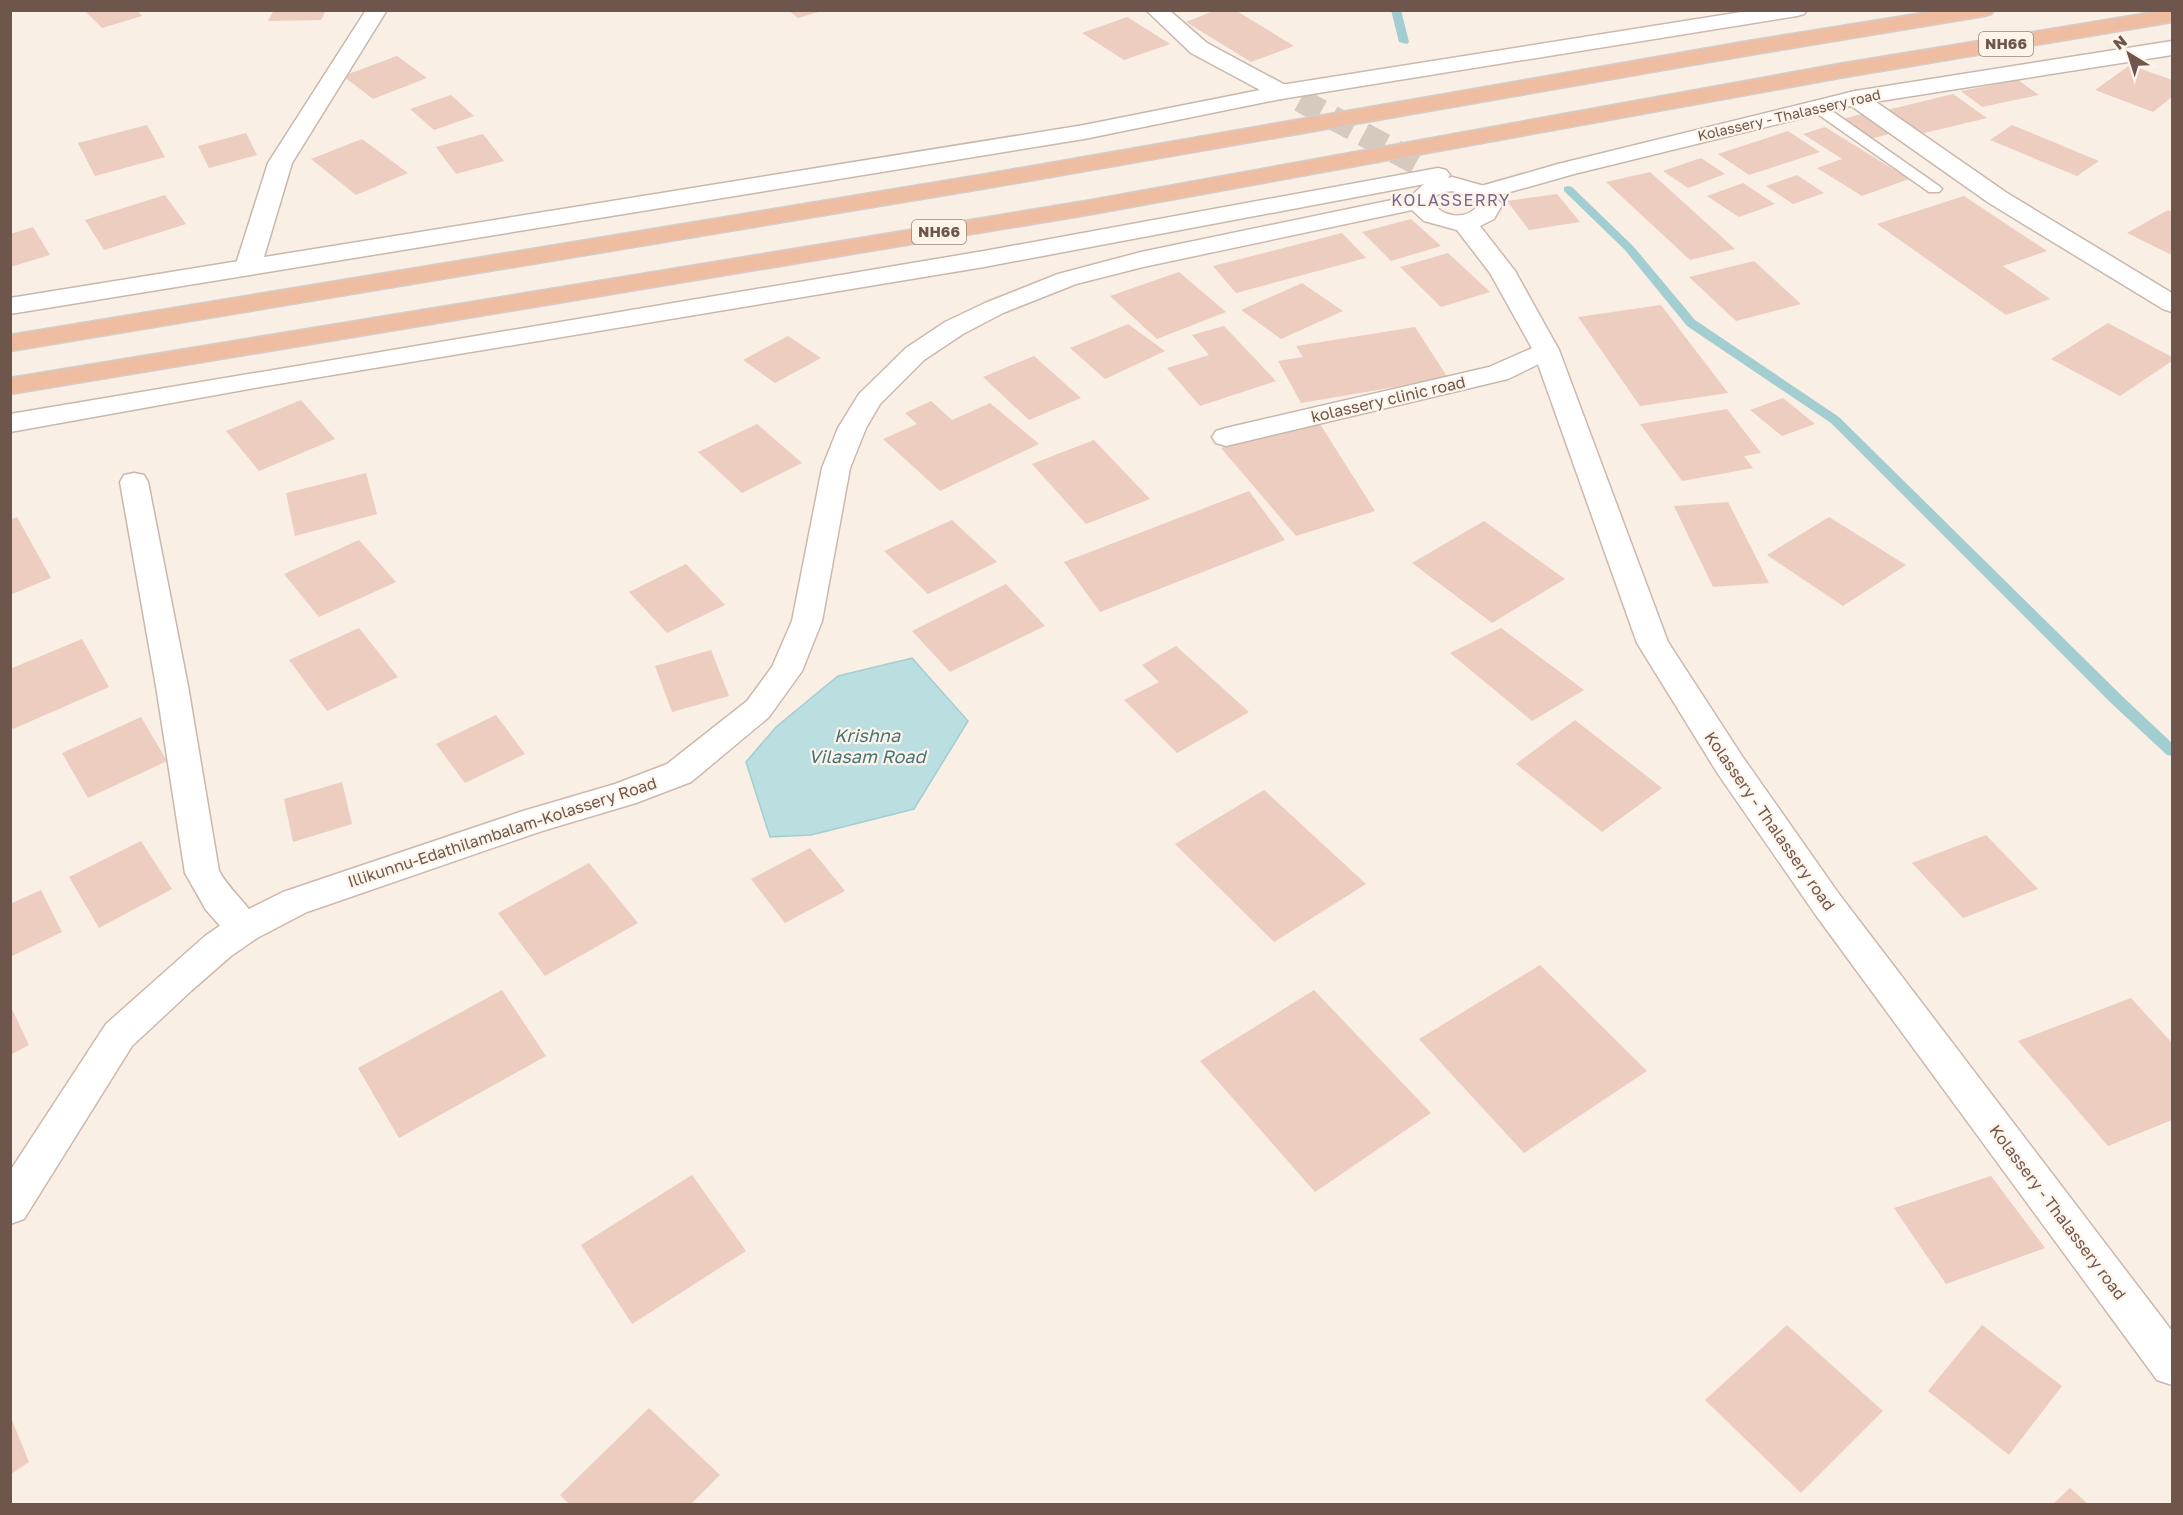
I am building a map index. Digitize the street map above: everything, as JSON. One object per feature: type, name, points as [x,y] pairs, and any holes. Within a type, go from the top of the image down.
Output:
[{"type":"highway","name":"NH66","points":[[10,343],[999,179],[1749,48],[1984,10]]},
{"type":"highway","name":"NH66","points":[[10,386],[1092,207],[1839,71],[2172,16]]},
{"type":"street","points":[[248,267],[280,163],[377,10]]},
{"type":"street","points":[[1156,10],[1199,48],[1291,96]]},
{"type":"street","points":[[10,306],[1084,132],[1797,10]]},
{"type":"street","name":"Kolassery - Thalassery road","points":[[1482,193],[1566,169],[1855,98],[2172,48]]},
{"type":"street","points":[[1855,98],[1998,198],[2087,250],[2172,304]]},
{"type":"street","points":[[10,423],[260,379],[984,259],[1438,176],[1482,193],[1490,205],[1488,211],[1483,216],[1464,222],[1452,222],[1431,215],[1424,210],[1420,201],[1425,192],[1432,188],[1438,176]]},
{"type":"street","name":"Illikunnu-Edathilambalam-Kolassery Road","points":[[10,1206],[119,1035],[202,960],[244,928],[295,902],[535,820],[624,794],[678,773],[758,709],[786,671],[807,621],[836,468],[852,428],[869,400],[915,354],[954,328],[994,308],[1067,279],[1142,260],[1420,201]]},
{"type":"street","name":"Kolassery - Thalassery road","points":[[1464,222],[1502,271],[1546,350],[1653,643],[1730,765],[1827,904],[2172,1365]]},
{"type":"street","name":"kolassery clinic road","points":[[1226,437],[1411,396],[1498,373],[1546,350]]},
{"type":"street","points":[[134,482],[172,686],[202,873],[218,900],[244,928]]},
{"type":"lane","points":[[1817,107],[1934,189]]},
{"type":"water","name":"Krishna Vilasam Road","points":[[912,658],[968,721],[914,809],[811,835],[770,837],[746,762],[776,727],[838,676]]},
{"type":"building","points":[[84,10],[137,10],[142,16],[102,28]]},
{"type":"building","points":[[274,10],[326,10],[321,20],[268,21]]},
{"type":"building","points":[[788,10],[822,10],[822,11],[798,18]]},
{"type":"building","points":[[1216,10],[1235,10],[1294,46],[1251,62],[1186,22]]},
{"type":"building","points":[[1127,17],[1170,44],[1124,60],[1082,33]]},
{"type":"building","points":[[397,56],[427,78],[373,99],[343,76]]},
{"type":"building","points":[[2130,65],[2172,80],[2172,97],[2153,112],[2095,90]]},
{"type":"building","points":[[2018,80],[2039,95],[1982,107],[1961,91]]},
{"type":"building","points":[[1953,94],[1987,118],[1920,134],[1887,110]]},
{"type":"building","points":[[451,95],[474,116],[434,130],[410,109]]},
{"type":"building","points":[[1866,113],[1893,133],[1870,139],[1843,119]]},
{"type":"building","points":[[147,125],[165,157],[95,176],[78,143]]},
{"type":"building","points":[[2012,125],[2099,161],[2077,176],[1990,140]]},
{"type":"building","points":[[1825,127],[1909,179],[1862,196],[1817,168],[1842,159],[1803,134]]},
{"type":"building","points":[[1788,131],[1820,152],[1749,175],[1718,154]]},
{"type":"building","points":[[246,133],[257,155],[209,168],[198,146]]},
{"type":"building","points":[[483,134],[504,161],[456,174],[436,147]]},
{"type":"building","points":[[362,139],[408,173],[356,195],[311,159]]},
{"type":"building","points":[[1701,158],[1725,174],[1688,188],[1663,171]]},
{"type":"building","points":[[1650,172],[1735,249],[1690,260],[1606,182]]},
{"type":"building","points":[[1797,175],[1824,193],[1793,204],[1766,186]]},
{"type":"building","points":[[1743,183],[1775,204],[1739,217],[1707,196]]},
{"type":"building","points":[[1557,194],[1580,222],[1529,230],[1507,201]]},
{"type":"building","points":[[165,195],[186,224],[104,250],[85,220]]},
{"type":"building","points":[[1964,196],[2047,251],[2003,266],[2050,299],[2006,315],[1877,224]]},
{"type":"building","points":[[2168,210],[2172,212],[2172,255],[2127,233]]},
{"type":"building","points":[[1411,219],[1441,246],[1391,261],[1362,232]]},
{"type":"building","points":[[33,227],[50,255],[10,267],[10,234]]},
{"type":"building","points":[[1342,233],[1366,258],[1236,293],[1213,266]]},
{"type":"building","points":[[1448,253],[1490,292],[1441,307],[1400,267]]},
{"type":"building","points":[[1754,261],[1801,304],[1736,321],[1689,277]]},
{"type":"building","points":[[1179,272],[1226,312],[1157,339],[1110,296]]},
{"type":"building","points":[[1302,283],[1343,311],[1281,339],[1241,310]]},
{"type":"building","points":[[1661,305],[1728,393],[1640,406],[1578,317]]},
{"type":"building","points":[[2108,323],[2172,357],[2172,361],[2120,396],[2051,359]]},
{"type":"building","points":[[1128,324],[1165,351],[1105,379],[1070,348]]},
{"type":"building","points":[[1224,326],[1276,381],[1200,406],[1167,368],[1209,355],[1192,335]]},
{"type":"building","points":[[1415,327],[1448,378],[1301,403],[1278,361],[1303,357],[1296,346]]},
{"type":"building","points":[[788,336],[821,358],[775,383],[743,360]]},
{"type":"building","points":[[1034,356],[1081,398],[1029,420],[983,377]]},
{"type":"building","points":[[1783,398],[1815,424],[1782,436],[1750,410]]},
{"type":"building","points":[[301,400],[335,439],[259,471],[226,431]]},
{"type":"building","points":[[931,401],[952,420],[990,403],[1039,444],[940,491],[883,439],[917,424],[905,413]]},
{"type":"building","points":[[1727,409],[1761,453],[1744,456],[1753,468],[1682,481],[1640,424]]},
{"type":"building","points":[[757,424],[802,463],[742,493],[698,452]]},
{"type":"building","points":[[1320,424],[1375,511],[1296,536],[1221,448]]},
{"type":"building","points":[[1094,440],[1150,499],[1086,524],[1032,464]]},
{"type":"building","points":[[366,473],[377,514],[295,536],[286,493]]},
{"type":"building","points":[[1249,491],[1285,540],[1100,612],[1064,562]]},
{"type":"building","points":[[1728,502],[1769,583],[1713,587],[1674,506]]},
{"type":"building","points":[[17,517],[51,578],[10,595],[10,520]]},
{"type":"building","points":[[1829,517],[1906,565],[1843,606],[1767,555]]},
{"type":"building","points":[[952,520],[997,562],[928,594],[884,551]]},
{"type":"building","points":[[1484,521],[1565,579],[1492,623],[1412,563]]},
{"type":"building","points":[[359,540],[396,582],[319,617],[284,574]]},
{"type":"building","points":[[686,564],[725,605],[667,633],[629,592]]},
{"type":"building","points":[[1006,584],[1045,626],[950,672],[912,631]]},
{"type":"building","points":[[359,628],[398,677],[327,711],[289,660]]},
{"type":"building","points":[[1501,628],[1584,690],[1532,721],[1450,653]]},
{"type":"building","points":[[82,639],[109,687],[13,729],[10,723],[10,669]]},
{"type":"building","points":[[1176,646],[1249,712],[1177,753],[1124,700],[1159,682],[1142,665]]},
{"type":"building","points":[[711,650],[729,696],[672,712],[655,666]]},
{"type":"building","points":[[496,715],[525,754],[465,783],[436,744]]},
{"type":"building","points":[[141,717],[167,761],[88,798],[62,753]]},
{"type":"building","points":[[1575,720],[1662,788],[1602,832],[1516,764]]},
{"type":"building","points":[[342,782],[352,824],[293,842],[284,799]]},
{"type":"building","points":[[1264,790],[1366,884],[1274,942],[1175,844]]},
{"type":"building","points":[[1986,835],[2038,889],[1963,918],[1912,863]]},
{"type":"building","points":[[141,841],[172,889],[99,928],[69,877]]},
{"type":"building","points":[[810,848],[845,891],[785,923],[751,879]]},
{"type":"building","points":[[589,863],[638,923],[545,976],[498,913]]},
{"type":"building","points":[[41,890],[62,932],[10,957],[10,904]]},
{"type":"building","points":[[1540,965],[1647,1071],[1524,1153],[1419,1039]]},
{"type":"building","points":[[502,990],[546,1056],[399,1138],[358,1068]]},
{"type":"building","points":[[1314,990],[1431,1113],[1315,1192],[1200,1061]]},
{"type":"building","points":[[2131,998],[2172,1043],[2172,1120],[2108,1146],[2018,1041]]},
{"type":"building","points":[[10,1005],[29,1045],[10,1055]]},
{"type":"building","points":[[692,1175],[746,1251],[632,1324],[581,1245]]},
{"type":"building","points":[[1991,1176],[2045,1248],[1946,1284],[1894,1208]]},
{"type":"building","points":[[1787,1325],[1883,1411],[1801,1493],[1705,1400]]},
{"type":"building","points":[[1982,1325],[2062,1386],[2009,1455],[1928,1391]]},
{"type":"building","points":[[649,1408],[720,1475],[691,1504],[569,1504],[560,1495]]},
{"type":"building","points":[[11,1418],[29,1462],[11,1474]]},
{"type":"building","points":[[2070,1488],[2088,1504],[2053,1504]]},
{"type":"waterway","points":[[1396,10],[1404,42]]},
{"type":"waterway","points":[[1568,189],[1629,248],[1691,323],[1835,420],[2117,700],[2172,751]]},
{"type":"tunnel","points":[[1300,100],[1424,167]]},
{"type":"district","name":"KOLASSERRY","points":[[1451,200]]}]
